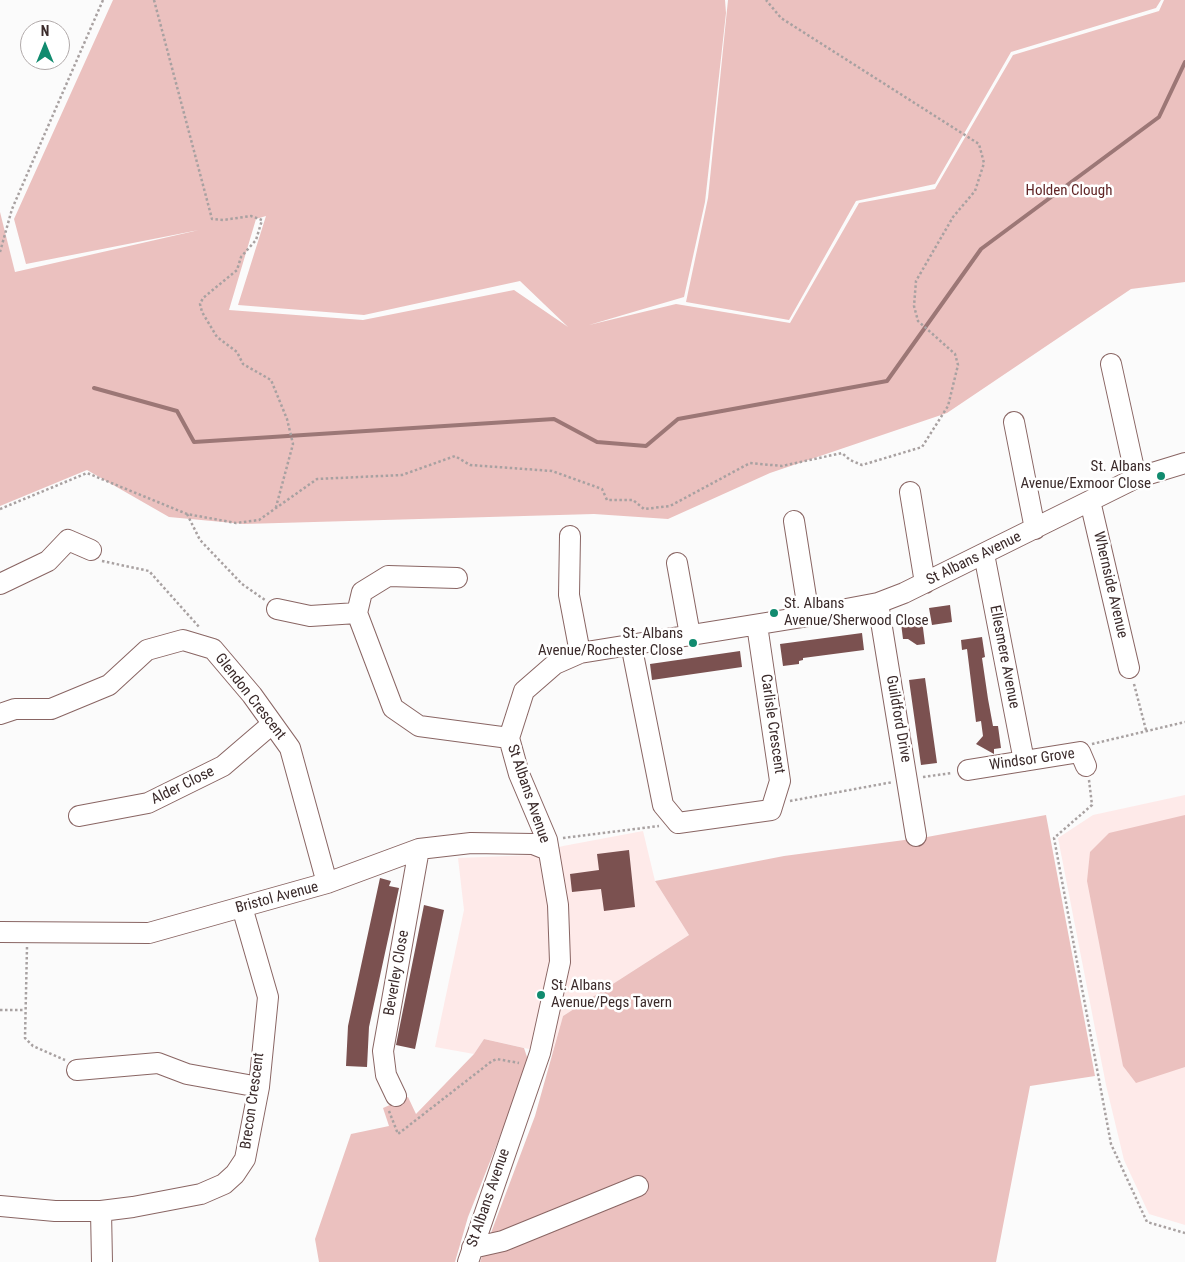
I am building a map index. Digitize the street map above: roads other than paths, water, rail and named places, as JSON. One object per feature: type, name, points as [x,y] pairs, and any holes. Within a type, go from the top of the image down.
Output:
[{"type":"street","points":[[1112,364],[1136,478]]},
{"type":"street","points":[[1014,422],[1035,529]]},
{"type":"street","name":"St Albans Avenue","points":[[470,1255],[535,1067],[551,1009],[560,962],[558,905],[548,845],[519,774],[509,738],[524,690],[555,664],[580,653],[757,625],[878,603],[926,583],[1136,478],[1185,463]]},
{"type":"street","points":[[910,492],[926,583]]},
{"type":"street","name":"Whernside Avenue","points":[[1090,501],[1129,668]]},
{"type":"street","points":[[794,521],[809,616]]},
{"type":"street","points":[[570,536],[569,595],[580,653]]},
{"type":"street","points":[[0,584],[48,561],[68,540],[91,550]]},
{"type":"street","name":"Ellesmere Avenue","points":[[984,554],[1024,761]]},
{"type":"street","points":[[677,563],[690,635]]},
{"type":"street","points":[[457,578],[388,576],[362,592],[357,613],[393,708],[418,726],[509,738]]},
{"type":"street","name":"Guildford Drive","points":[[878,603],[909,780],[916,836]]},
{"type":"street","points":[[276,609],[310,616],[357,613]]},
{"type":"street","name":"Carlisle Crescent","points":[[631,644],[663,805],[678,824],[771,810],[780,781],[757,625]]},
{"type":"street","name":"Glendon Crescent","points":[[0,714],[15,709],[51,709],[109,685],[147,650],[183,640],[213,648],[252,695],[290,748],[327,884]]},
{"type":"street","name":"Alder Close","points":[[79,816],[148,804],[223,766],[272,724]]},
{"type":"street","name":"Windsor Grove","points":[[968,770],[1024,761],[1083,759]]},
{"type":"street","name":"Bristol Avenue","points":[[0,932],[149,933],[327,884],[419,849],[471,843],[548,845]]},
{"type":"street","name":"Beverley Close","points":[[396,1096],[386,1075],[383,1051],[419,849]]},
{"type":"street","name":"Brecon Crescent","points":[[0,1206],[55,1211],[100,1211],[201,1194],[224,1184],[235,1174],[245,1159],[259,1087],[268,997],[242,907]]},
{"type":"street","points":[[77,1070],[158,1063],[187,1074],[259,1087]]},
{"type":"street","points":[[470,1255],[638,1186]]},
{"type":"street","points":[[100,1211],[102,1262]]},
{"type":"waterway","points":[[94,388],[177,411],[194,442],[554,419],[597,442],[646,446],[678,419],[887,381],[981,249],[1159,117],[1185,62]]},
{"type":"place","name":"St. Albans Avenue/Exmoor Close","points":[[1161,476]]},
{"type":"place","name":"St. Albans Avenue/Sherwood Close","points":[[774,613]]},
{"type":"place","name":"St. Albans Avenue/Rochester Close","points":[[693,643]]},
{"type":"place","name":"St. Albans Avenue/Pegs Tavern","points":[[541,995]]},
{"type":"park label","name":"Holden Clough","points":[[1069,191]]}]
